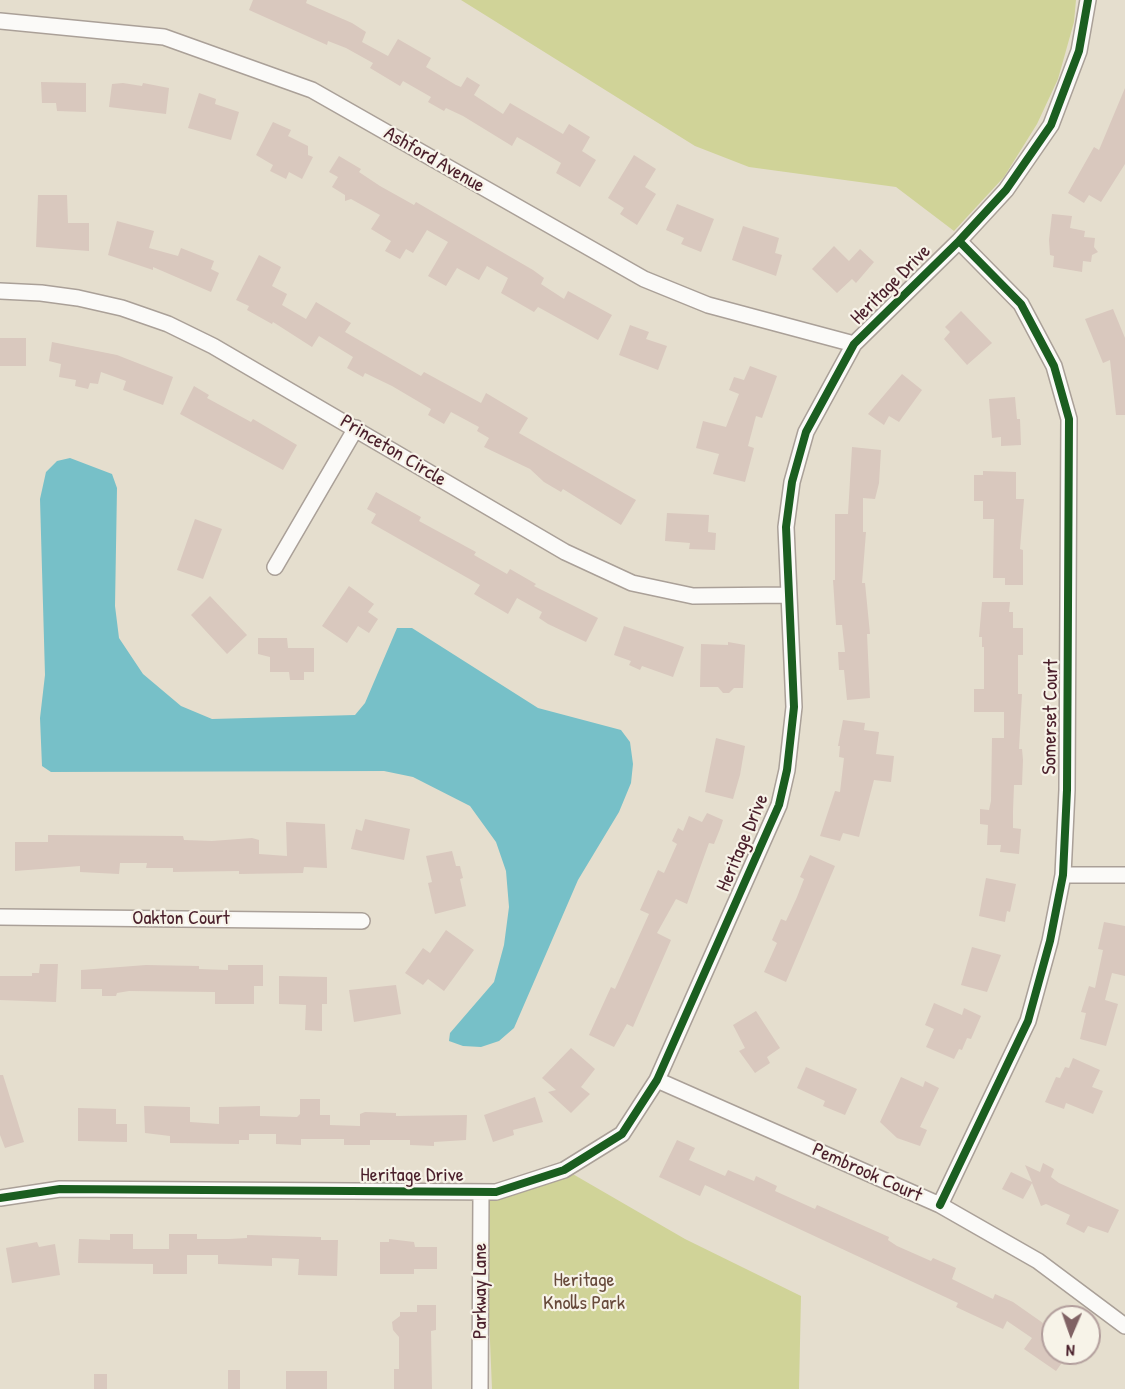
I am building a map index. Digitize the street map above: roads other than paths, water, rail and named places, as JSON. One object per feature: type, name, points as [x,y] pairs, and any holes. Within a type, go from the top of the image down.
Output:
[{"type":"street","name":"Heritage Drive","points":[[0,1198],[60,1189],[496,1192],[564,1170],[622,1134],[657,1080],[779,805],[788,770],[794,716],[786,527],[795,467],[816,411],[854,344],[959,241],[1006,190],[1051,125],[1079,51],[1089,0]]},
{"type":"street","name":"Ashford Avenue","points":[[0,21],[164,37],[312,90],[644,279],[708,305],[854,344]]},
{"type":"street","name":"Somerset Court","points":[[940,1205],[1028,1021],[1050,941],[1063,875],[1066,790],[1069,419],[1054,366],[1021,304],[959,241]]},
{"type":"street","name":"Princeton Circle","points":[[0,291],[78,298],[122,308],[168,324],[213,346],[356,428],[565,552],[632,583],[693,596],[788,595]]},
{"type":"street","points":[[275,567],[356,428]]},
{"type":"street","points":[[1063,875],[1125,875]]},
{"type":"street","name":"Oakton Court","points":[[0,917],[362,921]]},
{"type":"street","name":"Pembrook Court","points":[[657,1080],[940,1205],[1038,1261],[1125,1326]]},
{"type":"street","name":"Parkway Lane","points":[[480,1389],[481,1192]]},
{"type":"water","points":[[70,458],[112,474],[117,488],[115,606],[119,638],[143,674],[181,706],[212,719],[355,715],[365,703],[397,628],[412,628],[538,708],[621,730],[630,742],[633,764],[631,783],[619,812],[578,880],[514,1028],[499,1041],[481,1047],[463,1046],[449,1041],[450,1033],[494,982],[504,945],[509,907],[506,871],[496,842],[470,806],[413,777],[384,771],[51,772],[42,766],[40,718],[45,675],[40,499],[46,472],[57,461]]},
{"type":"park label","name":"Heritage Knolls Park","points":[[584,1292]]}]
